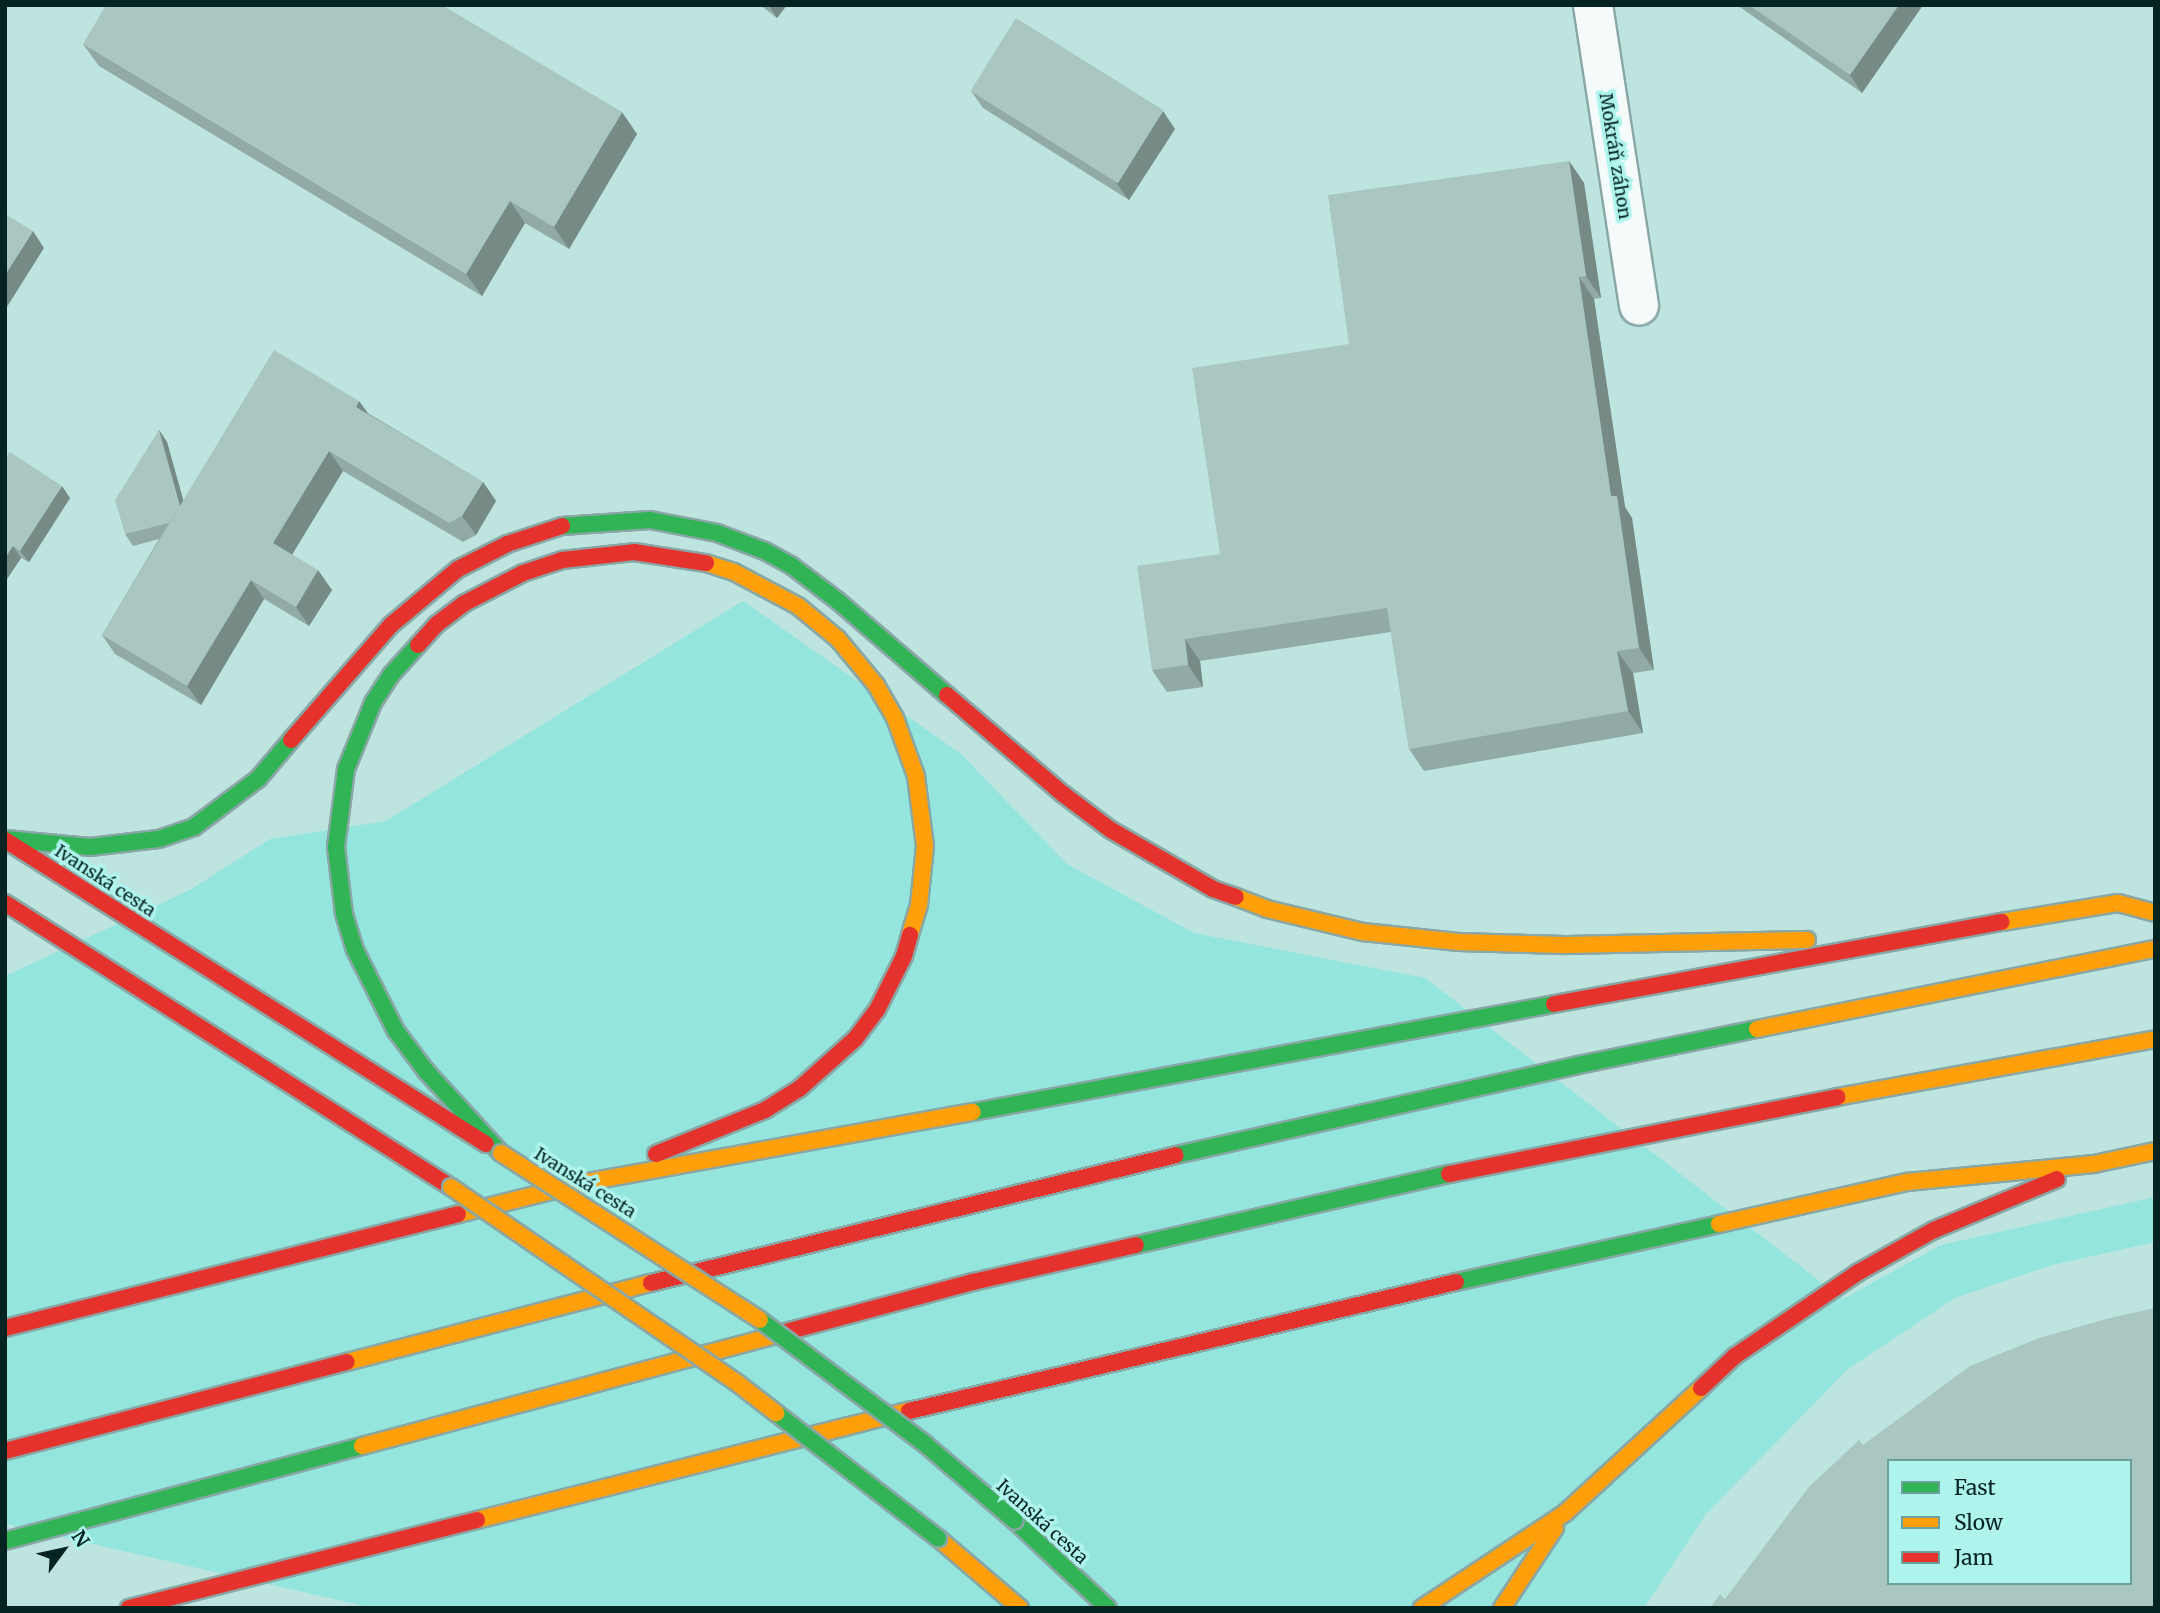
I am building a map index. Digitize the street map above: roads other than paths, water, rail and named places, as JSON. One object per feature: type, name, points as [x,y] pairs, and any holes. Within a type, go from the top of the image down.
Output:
[{"type":"main road","points":[[5,839],[90,846],[127,844],[159,839],[194,827],[215,814],[258,779],[371,646],[409,607],[458,569],[507,544],[556,527],[580,523],[650,520],[716,533],[765,551],[792,566],[838,601],[1063,794],[1111,830],[1213,889],[1267,909],[1312,923],[1363,932],[1471,942],[1564,945],[1917,936]]},
{"type":"main road","points":[[501,1153],[426,1071],[396,1031],[355,950],[344,914],[336,847],[346,769],[373,703],[409,652],[456,610],[495,585],[562,560],[600,554],[668,555],[734,572],[776,592],[819,621],[859,662],[895,718],[916,776],[925,846],[923,879],[913,931],[893,982],[877,1010],[832,1062],[799,1089],[765,1110],[587,1182]]},
{"type":"main road","name":"Ivanská cesta","points":[[5,839],[189,959],[748,1311],[925,1444],[1015,1521],[1108,1608]]},
{"type":"main road","points":[[5,903],[440,1180],[650,1320],[830,1452],[1020,1608]]},
{"type":"main road","points":[[5,1328],[587,1182],[772,1150],[1405,1030],[1707,978],[1917,936],[2118,903],[2155,913]]},
{"type":"main road","points":[[5,1451],[777,1250],[1165,1157],[1591,1062],[2155,949]]},
{"type":"main road","points":[[5,1541],[972,1282],[1445,1175],[1683,1126],[2155,1039]]},
{"type":"main road","points":[[129,1608],[977,1394],[1331,1310],[1907,1182],[2094,1164],[2155,1151]]},
{"type":"main road","points":[[1422,1608],[1565,1513],[1735,1356],[1821,1295],[1934,1230],[2094,1164]]},
{"type":"main road","points":[[1502,1608],[1565,1513]]},
{"type":"street","name":"Mokráň záhon","points":[[1593,5],[1639,306]]}]
